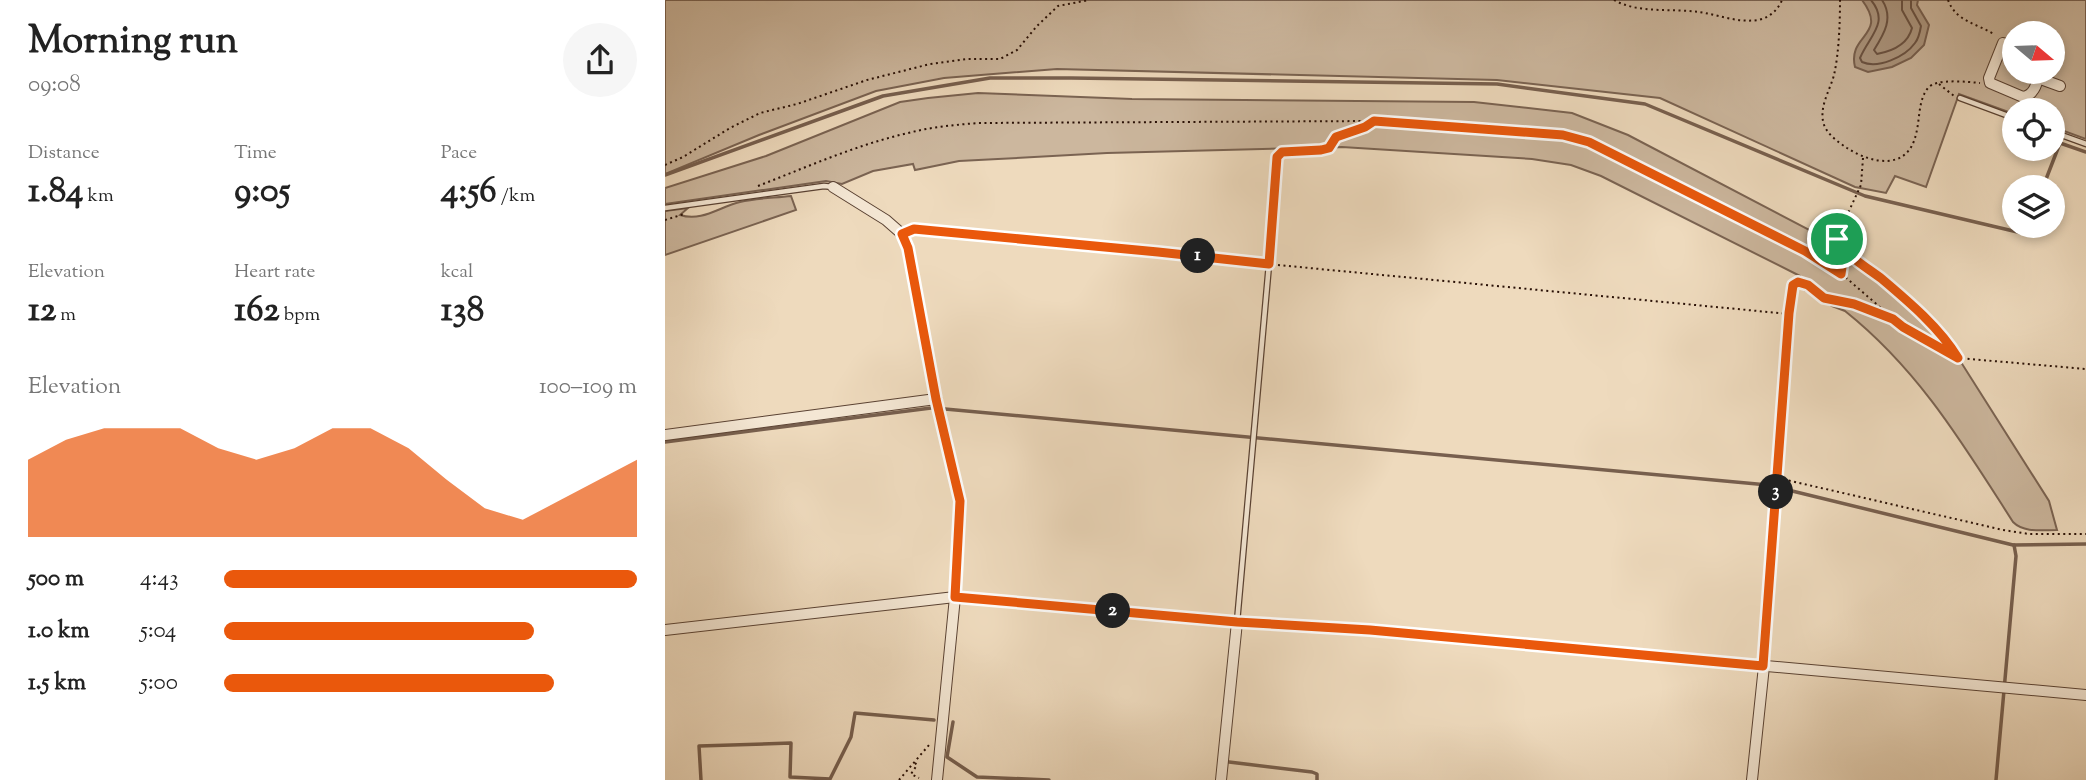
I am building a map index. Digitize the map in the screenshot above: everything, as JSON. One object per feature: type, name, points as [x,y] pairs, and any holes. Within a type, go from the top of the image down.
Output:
[{"type":"street","points":[[2002,46],[1989,78],[1990,83],[2023,97],[2033,92],[2036,84]]},
{"type":"street","points":[[2056,84],[2060,86]]},
{"type":"street","points":[[833,187],[886,220],[902,234],[908,248],[936,399],[960,501],[955,597],[937,780]]},
{"type":"street","points":[[665,435],[936,399]]},
{"type":"street","points":[[665,630],[955,597],[1237,622],[1370,630],[2086,695]]},
{"type":"street","points":[[1221,780],[1237,622]]},
{"type":"street","points":[[1752,780],[1763,666]]},
{"type":"lane","points":[[1960,98],[2002,114]]},
{"type":"lane","points":[[2065,136],[2086,144]]},
{"type":"lane","points":[[665,208],[824,186],[833,187]]},
{"type":"lane","points":[[1237,622],[1269,264]]},
{"type":"path","points":[[665,165],[759,113],[930,64],[967,59],[1000,59],[1017,50],[1058,6],[1089,0]]},
{"type":"path","points":[[1614,0],[1626,6],[1698,12],[1738,20],[1760,20],[1773,14],[1782,0]]},
{"type":"path","points":[[1840,0],[1835,69],[1826,96],[1823,122],[1838,143],[1854,153],[1889,162],[1901,157],[1908,151],[1917,132],[1917,118],[1927,88],[1939,83],[1990,83]]},
{"type":"path","points":[[1948,0],[1959,18],[1992,33],[2002,42]]},
{"type":"path","points":[[1939,83],[1948,93],[1960,98]]},
{"type":"path","points":[[758,186],[865,145],[936,127],[978,123],[1374,121],[1563,135],[1602,148],[1805,251],[1841,274],[1903,327],[1958,358],[2086,369]]},
{"type":"path","points":[[1269,264],[1277,157],[1282,152],[1329,148],[1336,137],[1374,121]]},
{"type":"path","points":[[1841,274],[1842,267],[1834,255],[1837,239],[1861,185],[1864,156]]},
{"type":"path","points":[[665,220],[690,212]]},
{"type":"path","points":[[902,234],[914,229],[1789,313]]},
{"type":"path","points":[[1837,239],[1842,247],[1925,319],[1958,358]]},
{"type":"path","points":[[1763,666],[1793,285],[1798,282],[1808,285],[1824,298],[1854,304],[1893,319]]},
{"type":"path","points":[[1777,477],[2003,530],[2029,534],[2086,534]]},
{"type":"path","points":[[899,780],[929,744]]},
{"type":"path","points":[[914,762],[917,765],[911,774],[919,778]]},
{"type":"shaded area","points":[[665,0],[2086,0],[2086,139],[2065,131],[2065,98],[2002,98],[2002,110],[1959,94],[1926,187],[1895,176],[1886,193],[1855,187],[1660,98],[1497,80],[1057,69],[944,78],[876,91],[665,174]]},
{"type":"shaded area","points":[[978,93],[1132,99],[1474,102],[1572,113],[1628,135],[1842,247],[1883,280],[1952,348],[2049,501],[2057,530],[2017,526],[1938,409],[1917,383],[1871,334],[1845,311],[1801,288],[1800,276],[1601,176],[1571,165],[1532,159],[1342,147],[1107,153],[959,161],[915,170],[913,164],[873,171],[842,184],[826,181],[665,204],[665,188],[766,156],[900,102]]},
{"type":"shaded area","points":[[791,196],[796,210],[665,255],[665,211],[688,208],[680,215],[696,217],[732,204]]},
{"type":"water","points":[[1862,0],[1918,0],[1917,5],[1929,25],[1924,45],[1911,58],[1892,67],[1868,72],[1855,67],[1854,56],[1870,28],[1871,21]]},
{"type":"waterway","points":[[665,175],[883,96],[990,78],[1497,84],[1645,104],[1865,196],[2002,228]]},
{"type":"waterway","points":[[2048,175],[2060,143],[2086,152]]},
{"type":"waterway","points":[[665,442],[931,408]]},
{"type":"waterway","points":[[945,409],[1768,485]]},
{"type":"waterway","points":[[1784,489],[2013,545],[2086,544]]},
{"type":"waterway","points":[[1996,780],[2016,556],[2014,545]]},
{"type":"waterway","points":[[701,780],[699,746],[791,743],[790,777],[830,779],[851,737],[855,713],[934,720]]},
{"type":"waterway","points":[[953,722],[947,757],[977,777],[1049,780]]},
{"type":"waterway","points":[[1229,762],[1312,772],[1317,774],[1317,780]]},
{"type":"route","points":[[1374,121],[1578,138],[1805,251],[1841,274],[1842,267],[1834,255],[1837,239],[1842,247],[1925,319],[1958,358],[1893,319],[1854,304],[1824,298],[1808,285],[1798,282],[1793,285],[1763,666],[1370,630],[1237,622],[955,597],[960,501],[936,399],[908,248],[902,234],[914,229],[1269,264],[1277,157],[1282,152],[1329,148],[1336,137],[1374,121]]}]
